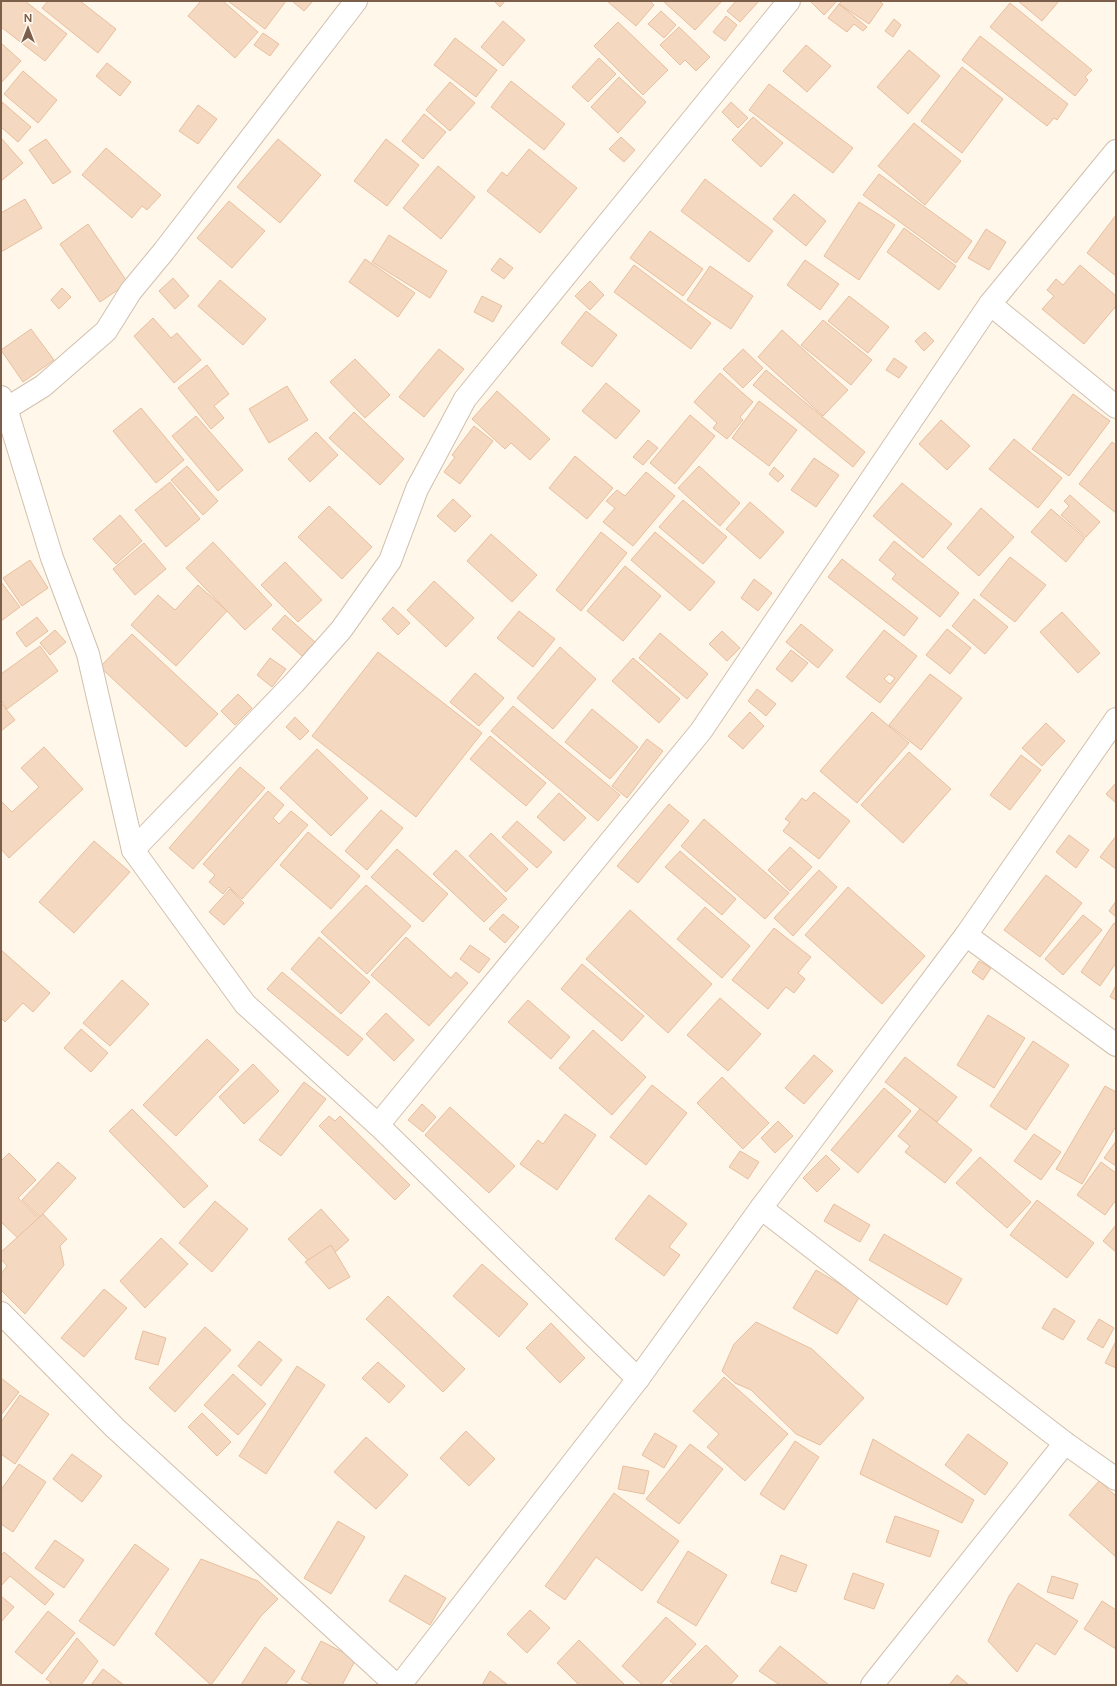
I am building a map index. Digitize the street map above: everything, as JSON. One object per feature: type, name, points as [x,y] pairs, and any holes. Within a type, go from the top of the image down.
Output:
[{"type":"street","points":[[356,1],[164,251],[131,291],[106,331],[43,386],[3,406],[52,558],[88,654],[133,850],[245,1004],[378,1125],[638,1379]]},
{"type":"street","points":[[133,850],[294,683],[341,630],[390,561],[417,489],[466,399],[789,1]]},
{"type":"street","points":[[378,1125],[700,732],[990,304],[1116,150]]},
{"type":"street","points":[[990,304],[1116,407]]},
{"type":"street","points":[[400,1685],[638,1379],[761,1208],[966,935],[1116,719]]},
{"type":"street","points":[[966,935],[1116,1045]]},
{"type":"street","points":[[761,1208],[1065,1443],[1116,1479]]},
{"type":"street","points":[[1,1313],[115,1428],[396,1685]]},
{"type":"street","points":[[872,1685],[1065,1443]]},
{"type":"building","points":[[1,1],[25,1],[67,34],[45,61],[1,27]]},
{"type":"building","points":[[48,1],[80,1],[116,29],[98,53],[42,8]]},
{"type":"building","points":[[201,1],[223,1],[258,32],[235,58],[188,16]]},
{"type":"building","points":[[228,1],[286,1],[265,29]]},
{"type":"building","points":[[292,1],[313,1],[304,11]]},
{"type":"building","points":[[494,1],[505,1],[500,7]]},
{"type":"building","points":[[607,1],[650,1],[654,5],[636,26]]},
{"type":"building","points":[[663,1],[722,1],[695,30]]},
{"type":"building","points":[[736,1],[759,1],[740,22],[727,11]]},
{"type":"building","points":[[810,1],[837,1],[824,15]]},
{"type":"building","points":[[842,1],[879,1],[883,4],[869,24],[839,4]]},
{"type":"building","points":[[1018,1],[1059,1],[1042,21]]},
{"type":"building","points":[[1010,3],[1092,70],[1085,77],[1088,80],[1075,96],[990,27]]},
{"type":"building","points":[[839,4],[867,27],[863,31],[854,24],[847,32],[828,18]]},
{"type":"building","points":[[661,11],[676,25],[664,38],[648,24]]},
{"type":"building","points":[[726,16],[737,25],[725,41],[713,32]]},
{"type":"building","points":[[894,19],[901,25],[893,37],[885,31]]},
{"type":"building","points":[[503,21],[525,40],[503,66],[481,47]]},
{"type":"building","points":[[618,22],[668,70],[643,95],[594,46]]},
{"type":"building","points":[[679,27],[710,57],[696,71],[685,60],[680,65],[660,45]]},
{"type":"building","points":[[263,33],[279,44],[270,56],[254,45]]},
{"type":"building","points":[[980,36],[1068,104],[1057,120],[1054,118],[1047,126],[962,60]]},
{"type":"building","points":[[455,38],[497,70],[476,97],[434,65]]},
{"type":"building","points":[[1,43],[21,61],[1,83]]},
{"type":"building","points":[[806,45],[831,66],[807,92],[783,71]]},
{"type":"building","points":[[909,50],[940,76],[908,114],[877,87]]},
{"type":"building","points":[[599,58],[616,74],[588,102],[572,87]]},
{"type":"building","points":[[107,63],[131,82],[120,96],[96,76]]},
{"type":"building","points":[[962,67],[1003,99],[962,153],[921,121]]},
{"type":"building","points":[[23,71],[57,100],[38,123],[4,94]]},
{"type":"building","points":[[619,77],[646,102],[618,133],[591,107]]},
{"type":"building","points":[[511,81],[565,124],[544,150],[491,107]]},
{"type":"building","points":[[450,82],[475,103],[450,131],[426,110]]},
{"type":"building","points":[[769,84],[853,148],[833,173],[749,110]]},
{"type":"building","points":[[2,102],[31,127],[18,142],[1,127]]},
{"type":"building","points":[[731,102],[748,118],[738,128],[722,112]]},
{"type":"building","points":[[198,105],[217,119],[198,144],[179,131]]},
{"type":"building","points":[[424,114],[446,132],[423,159],[402,141]]},
{"type":"building","points":[[753,117],[783,143],[761,167],[732,140]]},
{"type":"building","points":[[914,123],[961,161],[925,205],[878,166]]},
{"type":"building","points":[[621,137],[635,150],[624,162],[609,149]]},
{"type":"building","points":[[1,138],[23,163],[1,181]]},
{"type":"building","points":[[46,139],[71,172],[53,184],[29,150]]},
{"type":"building","points":[[278,139],[321,175],[280,223],[237,187]]},
{"type":"building","points":[[386,139],[419,165],[387,206],[354,181]]},
{"type":"building","points":[[106,148],[161,195],[147,210],[142,206],[132,218],[82,175]]},
{"type":"building","points":[[529,149],[577,188],[540,233],[487,191],[502,172],[507,176]]},
{"type":"building","points":[[438,166],[475,197],[441,239],[403,208]]},
{"type":"building","points":[[879,174],[972,241],[956,263],[863,195]]},
{"type":"building","points":[[705,179],[773,231],[749,262],[681,211]]},
{"type":"building","points":[[794,194],[826,221],[806,246],[773,219]]},
{"type":"building","points":[[25,199],[42,228],[1,252],[1,213]]},
{"type":"building","points":[[229,201],[265,231],[232,268],[197,238]]},
{"type":"building","points":[[859,202],[895,225],[859,280],[824,256]]},
{"type":"building","points":[[1116,215],[1116,276],[1087,253]]},
{"type":"building","points":[[88,224],[128,283],[100,302],[60,244]]},
{"type":"building","points":[[904,228],[956,266],[939,290],[887,252]]},
{"type":"building","points":[[986,229],[1006,242],[989,270],[968,258]]},
{"type":"building","points":[[650,231],[703,269],[683,296],[630,258]]},
{"type":"building","points":[[389,235],[447,271],[430,298],[372,262]]},
{"type":"building","points":[[500,258],[513,268],[504,279],[491,270]]},
{"type":"building","points":[[365,259],[415,293],[398,317],[349,282]]},
{"type":"building","points":[[805,260],[839,284],[820,310],[787,285]]},
{"type":"building","points":[[634,265],[711,323],[691,349],[614,292]]},
{"type":"building","points":[[1080,265],[1116,296],[1116,306],[1084,344],[1042,309],[1054,296],[1047,290],[1056,279],[1063,285]]},
{"type":"building","points":[[710,266],[753,296],[731,329],[687,300]]},
{"type":"building","points":[[173,278],[189,296],[175,309],[159,291]]},
{"type":"building","points":[[220,280],[266,319],[243,345],[198,306]]},
{"type":"building","points":[[590,281],[604,295],[590,310],[575,296]]},
{"type":"building","points":[[62,288],[71,297],[59,309],[51,300]]},
{"type":"building","points":[[482,296],[502,306],[493,322],[474,312]]},
{"type":"building","points":[[849,296],[889,327],[868,353],[828,321]]},
{"type":"building","points":[[586,311],[617,335],[592,367],[561,343]]},
{"type":"building","points":[[153,318],[171,338],[177,333],[201,360],[174,383],[134,336]]},
{"type":"building","points":[[823,320],[872,360],[851,385],[801,345]]},
{"type":"building","points":[[31,329],[54,360],[23,382],[1,350]]},
{"type":"building","points":[[782,330],[848,390],[823,416],[758,357]]},
{"type":"building","points":[[925,332],[934,341],[924,351],[915,341]]},
{"type":"building","points":[[439,349],[464,369],[424,417],[399,397]]},
{"type":"building","points":[[743,349],[763,368],[743,388],[723,369]]},
{"type":"building","points":[[894,358],[907,367],[899,378],[886,370]]},
{"type":"building","points":[[355,359],[390,395],[365,418],[330,382]]},
{"type":"building","points":[[207,365],[229,394],[214,406],[224,418],[211,429],[178,388]]},
{"type":"building","points":[[766,370],[865,452],[853,467],[753,385]]},
{"type":"building","points":[[720,373],[753,402],[740,417],[743,420],[727,439],[713,428],[717,423],[694,402]]},
{"type":"building","points":[[606,383],[640,411],[616,439],[582,411]]},
{"type":"building","points":[[287,386],[308,420],[269,443],[249,409]]},
{"type":"building","points":[[497,391],[550,439],[530,460],[511,443],[505,449],[472,419]]},
{"type":"building","points":[[1073,394],[1110,421],[1069,476],[1032,449]]},
{"type":"building","points":[[759,401],[797,430],[769,466],[732,438]]},
{"type":"building","points":[[141,408],[184,460],[156,483],[113,431]]},
{"type":"building","points":[[354,412],[404,459],[380,485],[329,438]]},
{"type":"building","points":[[690,415],[715,436],[675,484],[650,463]]},
{"type":"building","points":[[196,416],[243,470],[218,491],[172,436]]},
{"type":"building","points":[[941,420],[970,446],[947,470],[919,444]]},
{"type":"building","points":[[474,426],[493,441],[460,484],[444,472],[455,457],[452,455]]},
{"type":"building","points":[[316,432],[338,455],[310,482],[288,459]]},
{"type":"building","points":[[1014,439],[1062,478],[1038,508],[989,469]]},
{"type":"building","points":[[648,440],[658,448],[643,465],[633,457]]},
{"type":"building","points":[[1112,442],[1116,445],[1116,513],[1079,484]]},
{"type":"building","points":[[575,456],[613,488],[587,519],[549,488]]},
{"type":"building","points":[[814,458],[839,475],[816,507],[791,490]]},
{"type":"building","points":[[187,466],[218,501],[203,515],[171,480]]},
{"type":"building","points":[[699,466],[740,503],[720,526],[678,488]]},
{"type":"building","points":[[774,467],[784,476],[778,482],[769,474]]},
{"type":"building","points":[[646,472],[675,496],[633,546],[603,522],[615,508],[606,501],[617,490],[625,496]]},
{"type":"building","points":[[170,482],[200,519],[166,547],[135,510]]},
{"type":"building","points":[[902,483],[952,524],[923,558],[873,516]]},
{"type":"building","points":[[1070,495],[1100,522],[1086,537],[1061,515],[1069,506],[1064,501]]},
{"type":"building","points":[[453,499],[471,516],[455,532],[437,516]]},
{"type":"building","points":[[683,500],[727,537],[703,564],[659,527]]},
{"type":"building","points":[[750,502],[784,532],[760,559],[726,529]]},
{"type":"building","points":[[329,506],[372,547],[342,579],[298,537]]},
{"type":"building","points":[[981,508],[1014,537],[979,576],[947,548]]},
{"type":"building","points":[[1051,509],[1085,538],[1066,562],[1031,532]]},
{"type":"building","points":[[120,515],[142,541],[116,564],[93,539]]},
{"type":"building","points":[[601,532],[627,553],[581,611],[556,590]]},
{"type":"building","points":[[655,532],[715,582],[690,611],[631,560]]},
{"type":"building","points":[[491,534],[537,575],[512,602],[467,561]]},
{"type":"building","points":[[894,541],[959,593],[940,617],[892,579],[896,574],[879,560]]},
{"type":"building","points":[[213,542],[272,605],[245,630],[186,568]]},
{"type":"building","points":[[144,543],[166,569],[135,595],[113,569]]},
{"type":"building","points":[[1010,557],[1046,585],[1015,622],[980,595]]},
{"type":"building","points":[[842,559],[918,618],[904,636],[828,577]]},
{"type":"building","points":[[30,560],[48,588],[22,606],[3,578]]},
{"type":"building","points":[[285,562],[322,600],[298,622],[261,585]]},
{"type":"building","points":[[625,566],[661,596],[623,641],[587,611]]},
{"type":"building","points":[[754,579],[772,593],[758,611],[741,598]]},
{"type":"building","points":[[434,581],[474,618],[446,647],[407,610]]},
{"type":"building","points":[[1,582],[20,607],[1,621]]},
{"type":"building","points":[[198,585],[227,611],[176,666],[131,625],[158,595],[175,610]]},
{"type":"building","points":[[974,599],[1008,627],[985,654],[952,626]]},
{"type":"building","points":[[393,607],[410,623],[398,635],[382,619]]},
{"type":"building","points":[[519,611],[555,639],[533,667],[497,638]]},
{"type":"building","points":[[1062,612],[1100,653],[1078,673],[1040,632]]},
{"type":"building","points":[[285,615],[315,642],[302,656],[272,629]]},
{"type":"building","points":[[37,617],[48,631],[26,647],[16,633]]},
{"type":"building","points":[[801,624],[833,650],[818,668],[786,642]]},
{"type":"building","points":[[947,629],[971,648],[950,674],[926,655]]},
{"type":"building","points":[[55,630],[66,642],[50,655],[40,643]]},
{"type":"building","points":[[884,630],[917,656],[880,703],[846,677]],"holes":[[[889,674],[895,678],[890,684],[884,679]]]},
{"type":"building","points":[[722,631],[740,648],[727,661],[709,644]]},
{"type":"building","points":[[660,633],[708,674],[687,699],[639,658]]},
{"type":"building","points":[[132,634],[218,714],[186,747],[100,667]]},
{"type":"building","points":[[40,646],[58,671],[7,709],[1,700],[1,674]]},
{"type":"building","points":[[560,647],[596,679],[553,729],[517,698]]},
{"type":"building","points":[[791,650],[808,663],[792,682],[776,669]]},
{"type":"building","points":[[378,652],[482,733],[416,817],[312,736]]},
{"type":"building","points":[[270,658],[286,669],[272,687],[257,675]]},
{"type":"building","points":[[633,658],[680,699],[659,723],[612,681]]},
{"type":"building","points":[[475,673],[504,698],[479,726],[450,702]]},
{"type":"building","points":[[930,674],[962,698],[921,750],[889,725]]},
{"type":"building","points":[[757,689],[776,704],[766,716],[748,701]]},
{"type":"building","points":[[238,694],[252,708],[235,725],[221,711]]},
{"type":"building","points":[[1,703],[15,720],[1,731]]},
{"type":"building","points":[[513,706],[620,795],[598,821],[491,731]]},
{"type":"building","points":[[592,709],[638,747],[610,779],[565,742]]},
{"type":"building","points":[[750,712],[764,726],[743,749],[728,736]]},
{"type":"building","points":[[872,712],[909,743],[857,803],[820,771]]},
{"type":"building","points":[[295,717],[309,731],[300,740],[286,727]]},
{"type":"building","points":[[1046,723],[1065,741],[1042,766],[1022,748]]},
{"type":"building","points":[[490,736],[546,783],[526,806],[470,759]]},
{"type":"building","points":[[647,739],[663,751],[627,798],[612,786]]},
{"type":"building","points":[[44,747],[83,789],[9,858],[1,849],[1,801],[12,812],[39,787],[21,768]]},
{"type":"building","points":[[317,749],[368,798],[331,836],[280,788]]},
{"type":"building","points":[[909,752],[951,789],[903,843],[861,805]]},
{"type":"building","points":[[1021,755],[1041,770],[1010,810],[990,795]]},
{"type":"building","points":[[240,767],[265,788],[193,869],[169,848]]},
{"type":"building","points":[[1116,783],[1116,803],[1106,794]]},
{"type":"building","points":[[268,791],[284,805],[273,818],[279,824],[291,811],[308,825],[242,899],[229,887],[223,894],[209,882],[215,875],[203,864]]},
{"type":"building","points":[[814,792],[850,821],[819,859],[783,831],[790,822],[785,819],[802,798],[806,801]]},
{"type":"building","points":[[559,793],[586,818],[564,841],[537,817]]},
{"type":"building","points":[[669,804],[689,821],[638,883],[617,866]]},
{"type":"building","points":[[381,810],[403,828],[367,870],[345,851]]},
{"type":"building","points":[[704,819],[789,893],[765,919],[681,846]]},
{"type":"building","points":[[517,821],[552,852],[537,868],[502,837]]},
{"type":"building","points":[[308,832],[360,876],[331,909],[280,865]]},
{"type":"building","points":[[491,833],[528,869],[506,892],[469,856]]},
{"type":"building","points":[[1069,835],[1089,850],[1076,868],[1056,852]]},
{"type":"building","points":[[1116,836],[1116,869],[1100,857]]},
{"type":"building","points":[[94,841],[130,872],[74,933],[39,902]]},
{"type":"building","points":[[790,847],[812,867],[790,891],[768,870]]},
{"type":"building","points":[[397,849],[448,894],[423,922],[371,877]]},
{"type":"building","points":[[456,850],[507,899],[484,922],[433,874]]},
{"type":"building","points":[[680,851],[736,899],[722,915],[665,867]]},
{"type":"building","points":[[819,870],[837,887],[793,936],[774,918]]},
{"type":"building","points":[[1046,875],[1082,903],[1040,957],[1004,930]]},
{"type":"building","points":[[366,885],[411,926],[367,974],[321,932]]},
{"type":"building","points":[[848,887],[925,956],[882,1004],[805,935]]},
{"type":"building","points":[[230,889],[244,903],[224,925],[209,912]]},
{"type":"building","points":[[1116,901],[1116,917],[1109,911]]},
{"type":"building","points":[[705,907],[750,946],[722,978],[677,939]]},
{"type":"building","points":[[630,910],[712,984],[668,1033],[586,959]]},
{"type":"building","points":[[503,914],[519,927],[505,943],[489,929]]},
{"type":"building","points":[[1083,915],[1102,930],[1063,975],[1045,959]]},
{"type":"building","points":[[1114,923],[1116,924],[1116,963],[1100,986],[1081,972]]},
{"type":"building","points":[[774,928],[811,957],[798,973],[805,979],[794,993],[786,987],[768,1009],[732,980]]},
{"type":"building","points":[[319,937],[370,982],[341,1014],[291,969]]},
{"type":"building","points":[[406,937],[451,978],[456,972],[468,983],[429,1026],[371,975]]},
{"type":"building","points":[[470,945],[490,959],[479,973],[460,959]]},
{"type":"building","points":[[1,950],[50,993],[33,1012],[23,1003],[5,1022],[1,1018]]},
{"type":"building","points":[[979,961],[991,968],[983,980],[972,972]]},
{"type":"building","points":[[582,964],[644,1016],[622,1041],[561,989]]},
{"type":"building","points":[[282,972],[363,1039],[348,1056],[267,989]]},
{"type":"building","points":[[122,980],[149,1004],[110,1046],[83,1023]]},
{"type":"building","points":[[1116,985],[1116,1000],[1110,997]]},
{"type":"building","points":[[720,998],[761,1034],[728,1071],[687,1035]]},
{"type":"building","points":[[528,1000],[570,1037],[551,1059],[508,1022]]},
{"type":"building","points":[[386,1013],[414,1040],[394,1061],[366,1034]]},
{"type":"building","points":[[988,1015],[1025,1038],[994,1088],[957,1065]]},
{"type":"building","points":[[81,1029],[108,1053],[91,1072],[64,1048]]},
{"type":"building","points":[[593,1030],[646,1077],[612,1115],[559,1068]]},
{"type":"building","points":[[207,1039],[239,1070],[176,1136],[143,1105]]},
{"type":"building","points":[[1033,1041],[1069,1065],[1026,1130],[990,1106]]},
{"type":"building","points":[[814,1055],[833,1071],[804,1104],[785,1088]]},
{"type":"building","points":[[905,1057],[957,1097],[937,1122],[885,1082]]},
{"type":"building","points":[[253,1064],[279,1091],[244,1124],[219,1097]]},
{"type":"building","points":[[722,1077],[769,1123],[743,1149],[697,1103]]},
{"type":"building","points":[[304,1082],[326,1099],[281,1156],[259,1140]]},
{"type":"building","points":[[652,1085],[687,1113],[646,1165],[610,1137]]},
{"type":"building","points":[[1105,1086],[1116,1092],[1116,1126],[1082,1184],[1056,1169]]},
{"type":"building","points":[[884,1088],[911,1111],[858,1173],[831,1150]]},
{"type":"building","points":[[422,1104],[436,1117],[423,1132],[408,1120]]},
{"type":"building","points":[[450,1107],[515,1166],[489,1193],[425,1135]]},
{"type":"building","points":[[132,1109],[208,1186],[184,1208],[109,1131]]},
{"type":"building","points":[[920,1109],[972,1150],[945,1183],[905,1152],[910,1146],[898,1136]]},
{"type":"building","points":[[565,1114],[596,1135],[557,1190],[520,1164],[538,1140],[543,1144]]},
{"type":"building","points":[[329,1116],[335,1121],[340,1116],[410,1185],[395,1200],[319,1126]]},
{"type":"building","points":[[778,1121],[793,1136],[775,1153],[761,1138]]},
{"type":"building","points":[[1034,1134],[1061,1152],[1041,1180],[1014,1161]]},
{"type":"building","points":[[1116,1141],[1116,1166],[1104,1158]]},
{"type":"building","points":[[740,1151],[759,1162],[748,1179],[729,1167]]},
{"type":"building","points":[[9,1153],[36,1180],[18,1198],[43,1222],[23,1243],[1,1222],[1,1161]]},
{"type":"building","points":[[826,1155],[840,1169],[817,1192],[803,1178]]},
{"type":"building","points":[[980,1157],[1031,1202],[1007,1228],[956,1183]]},
{"type":"building","points":[[58,1162],[76,1178],[40,1217],[22,1200]]},
{"type":"building","points":[[1101,1162],[1116,1173],[1116,1200],[1105,1215],[1077,1195]]},
{"type":"building","points":[[649,1195],[687,1224],[669,1247],[680,1255],[664,1276],[615,1239]]},
{"type":"building","points":[[1037,1200],[1094,1243],[1067,1278],[1010,1235]]},
{"type":"building","points":[[215,1201],[248,1229],[212,1272],[179,1243]]},
{"type":"building","points":[[834,1204],[870,1225],[860,1242],[824,1221]]},
{"type":"building","points":[[321,1209],[349,1240],[316,1269],[288,1239]]},
{"type":"building","points":[[43,1214],[67,1239],[60,1246],[64,1265],[25,1314],[1,1290],[1,1274],[7,1266],[1,1259],[1,1252]]},
{"type":"building","points":[[1116,1225],[1116,1252],[1103,1241]]},
{"type":"building","points":[[884,1234],[962,1279],[947,1305],[869,1260]]},
{"type":"building","points":[[161,1238],[188,1264],[145,1308],[120,1281]]},
{"type":"building","points":[[331,1245],[350,1277],[329,1289],[305,1262]]},
{"type":"building","points":[[482,1264],[528,1304],[499,1337],[453,1296]]},
{"type":"building","points":[[816,1270],[860,1296],[837,1334],[793,1308]]},
{"type":"building","points":[[104,1289],[127,1308],[84,1357],[61,1338]]},
{"type":"building","points":[[388,1296],[465,1369],[443,1392],[366,1319]]},
{"type":"building","points":[[1054,1308],[1075,1321],[1063,1340],[1042,1328]]},
{"type":"building","points":[[1099,1319],[1114,1328],[1103,1348],[1087,1339]]},
{"type":"building","points":[[756,1322],[812,1349],[864,1398],[820,1445],[796,1434],[751,1390],[735,1383],[722,1371],[734,1344]]},
{"type":"building","points":[[551,1323],[585,1358],[560,1383],[526,1348]]},
{"type":"building","points":[[205,1327],[231,1350],[175,1412],[149,1388]]},
{"type":"building","points":[[143,1331],[166,1338],[158,1365],[135,1359]]},
{"type":"building","points":[[259,1341],[282,1360],[261,1386],[238,1366]]},
{"type":"building","points":[[1116,1341],[1116,1368],[1105,1363]]},
{"type":"building","points":[[378,1362],[405,1386],[389,1403],[362,1378]]},
{"type":"building","points":[[297,1366],[325,1385],[266,1474],[239,1456]]},
{"type":"building","points":[[233,1374],[266,1404],[238,1435],[204,1405]]},
{"type":"building","points":[[724,1377],[788,1434],[745,1481],[707,1447],[719,1434],[693,1411]]},
{"type":"building","points":[[1,1378],[19,1392],[1,1415]]},
{"type":"building","points":[[20,1395],[49,1414],[15,1464],[1,1454],[1,1422]]},
{"type":"building","points":[[202,1413],[231,1442],[217,1456],[188,1427]]},
{"type":"building","points":[[466,1431],[495,1459],[469,1486],[440,1458]]},
{"type":"building","points":[[655,1433],[677,1446],[664,1468],[642,1455]]},
{"type":"building","points":[[968,1434],[1008,1463],[985,1495],[945,1465]]},
{"type":"building","points":[[366,1437],[408,1475],[376,1509],[334,1472]]},
{"type":"building","points":[[873,1439],[974,1500],[962,1523],[860,1474]]},
{"type":"building","points":[[795,1441],[819,1457],[784,1510],[760,1494]]},
{"type":"building","points":[[690,1444],[723,1469],[679,1524],[646,1499]]},
{"type":"building","points":[[72,1454],[102,1476],[82,1502],[53,1479]]},
{"type":"building","points":[[19,1464],[46,1482],[13,1532],[1,1524],[1,1490]]},
{"type":"building","points":[[623,1466],[649,1471],[644,1494],[618,1489]]},
{"type":"building","points":[[1099,1481],[1116,1496],[1116,1557],[1069,1515]]},
{"type":"building","points":[[614,1493],[679,1541],[642,1591],[596,1557],[565,1600],[545,1586]]},
{"type":"building","points":[[895,1516],[939,1531],[930,1557],[886,1542]]},
{"type":"building","points":[[338,1521],[365,1537],[331,1594],[304,1578]]},
{"type":"building","points":[[55,1540],[84,1560],[64,1588],[35,1568]]},
{"type":"building","points":[[135,1544],[169,1569],[114,1646],[79,1621]]},
{"type":"building","points":[[688,1551],[727,1575],[696,1626],[657,1602]]},
{"type":"building","points":[[4,1552],[54,1594],[45,1605],[10,1576],[1,1586],[1,1556]]},
{"type":"building","points":[[781,1555],[807,1565],[796,1592],[771,1583]]},
{"type":"building","points":[[201,1559],[258,1581],[278,1599],[261,1616],[211,1685],[155,1634]]},
{"type":"building","points":[[853,1573],[884,1584],[874,1609],[844,1599]]},
{"type":"building","points":[[405,1575],[446,1598],[430,1625],[389,1601]]},
{"type":"building","points":[[1052,1576],[1078,1584],[1073,1599],[1047,1592]]},
{"type":"building","points":[[1018,1583],[1078,1621],[1055,1655],[1036,1643],[1017,1672],[988,1641],[1009,1596]]},
{"type":"building","points":[[1,1596],[14,1607],[1,1622]]},
{"type":"building","points":[[1102,1601],[1116,1610],[1116,1649],[1084,1629]]},
{"type":"building","points":[[530,1610],[550,1628],[527,1653],[507,1634]]},
{"type":"building","points":[[48,1611],[75,1633],[42,1674],[15,1652]]},
{"type":"building","points":[[666,1617],[696,1644],[660,1685],[643,1685],[622,1666]]},
{"type":"building","points":[[77,1638],[98,1661],[81,1685],[49,1685],[51,1682],[46,1679]]},
{"type":"building","points":[[579,1640],[625,1685],[579,1685],[557,1663]]},
{"type":"building","points":[[321,1641],[356,1659],[342,1685],[313,1685],[301,1679]]},
{"type":"building","points":[[706,1645],[738,1676],[730,1685],[675,1685],[670,1681]]},
{"type":"building","points":[[780,1646],[829,1685],[780,1685],[759,1671]]},
{"type":"building","points":[[265,1647],[295,1671],[285,1685],[241,1685]]},
{"type":"building","points":[[103,1669],[124,1685],[91,1685]]},
{"type":"building","points":[[490,1671],[508,1685],[482,1685]]},
{"type":"building","points":[[957,1675],[969,1685],[949,1685]]}]
